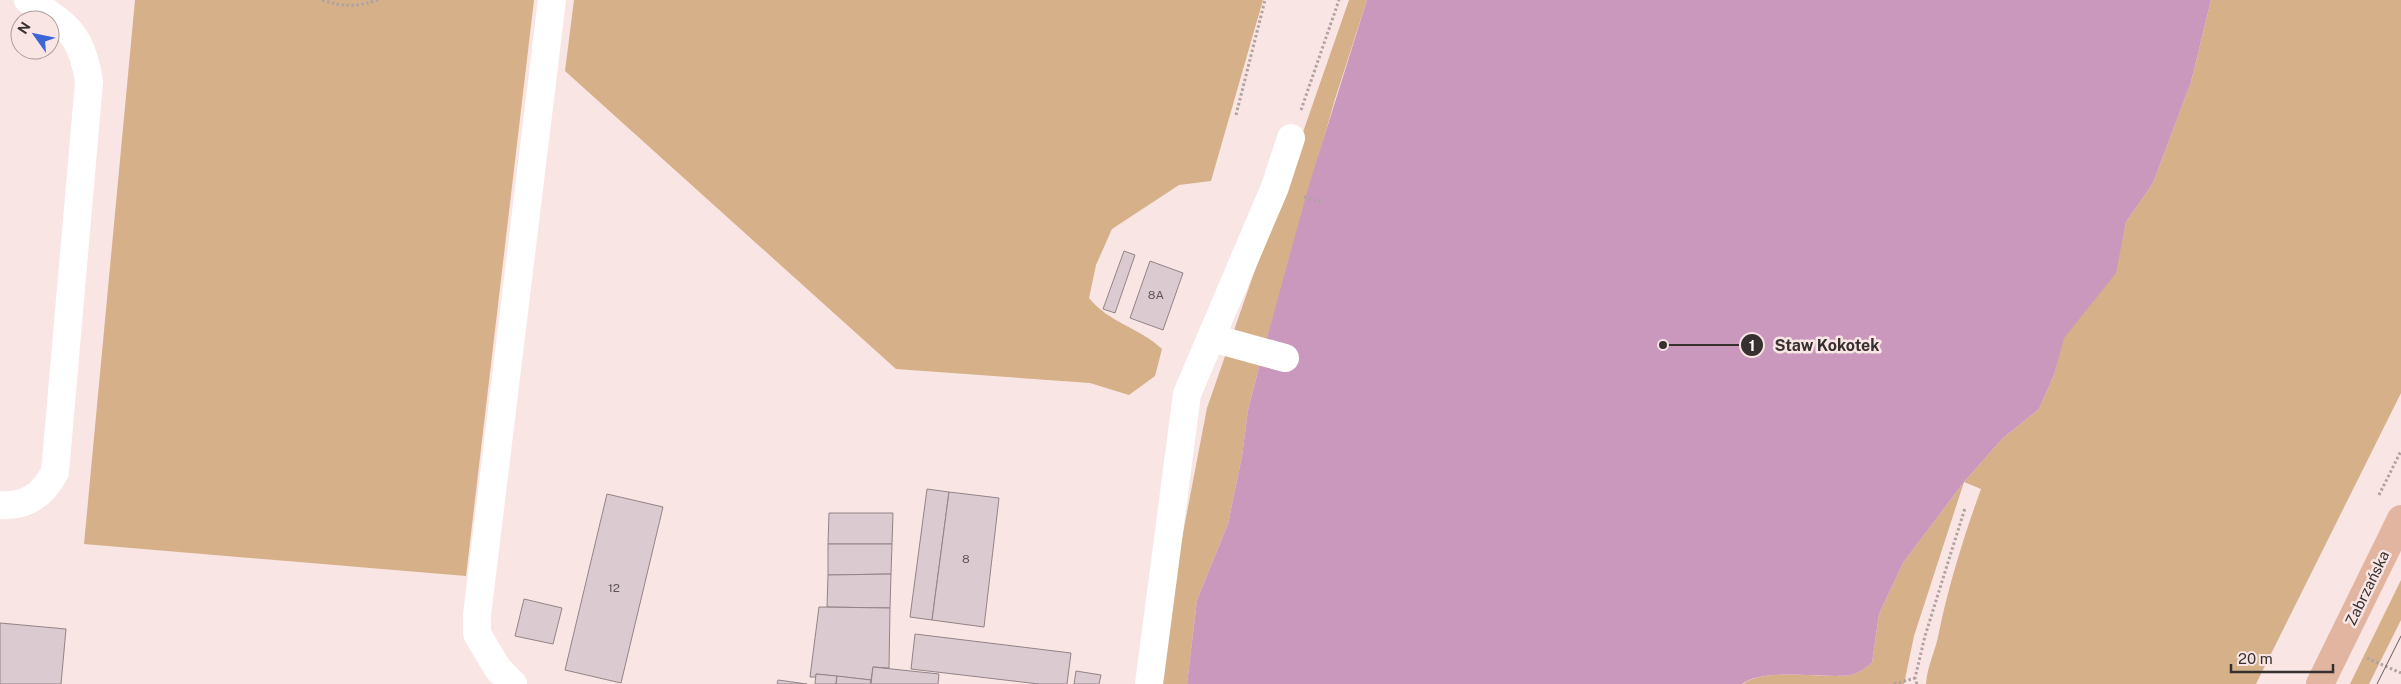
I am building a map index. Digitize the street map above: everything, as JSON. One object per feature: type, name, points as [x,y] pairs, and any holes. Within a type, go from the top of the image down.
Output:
[{"type":"main road","name":"Zabrzańska","points":[[2320,684],[2401,520]]},
{"type":"lane","points":[[0,504],[17,505],[30,501],[48,485],[55,472],[89,82],[82,48],[72,32],[60,20],[28,0]]},
{"type":"lane","points":[[513,684],[498,669],[477,634],[477,615],[552,0]]},
{"type":"lane","points":[[1149,684],[1187,394],[1275,187],[1291,138]]},
{"type":"lane","points":[[1212,338],[1286,358]]},
{"type":"path","points":[[322,0],[339,6],[356,6],[378,0]]},
{"type":"path","points":[[1236,115],[1265,0]]},
{"type":"path","points":[[1291,138],[1339,0]]},
{"type":"path","points":[[1302,197],[1320,202]]},
{"type":"path","points":[[1916,684],[1915,678],[1925,636],[1965,508]]},
{"type":"path","points":[[1894,684],[1915,678]]},
{"type":"shaded area","points":[[135,0],[534,0],[466,576],[84,544]]},
{"type":"shaded area","points":[[574,0],[1263,0],[1211,181],[1179,185],[1112,229],[1096,265],[1089,298],[1105,313],[1162,349],[1155,376],[1129,395],[1090,383],[896,369],[565,71]]},
{"type":"shaded area","points":[[1349,0],[1367,0],[1335,99],[1263,352],[1248,410],[1242,456],[1228,524],[1197,600],[1187,684],[1154,684],[1207,408]]},
{"type":"shaded area","points":[[1367,0],[2211,0],[2191,82],[2153,183],[2126,222],[2116,273],[2064,338],[2054,375],[2039,409],[2002,439],[1964,482],[1903,563],[1879,614],[1872,663],[1862,670],[1854,674],[1839,676],[1764,676],[1742,684],[1187,684],[1197,600],[1228,524],[1242,456],[1248,410],[1263,352],[1310,182]]},
{"type":"shaded area","points":[[2211,0],[2401,0],[2401,393],[2256,684],[1926,684],[1952,578],[1981,489],[1964,482],[2002,439],[2039,409],[2054,375],[2063,338],[2115,273],[2126,222],[2153,183],[2191,82]]},
{"type":"shaded area","points":[[1964,482],[1914,636],[1904,684],[1743,684],[1765,676],[1851,675],[1872,663],[1879,614],[1903,563]]},
{"type":"shaded area","points":[[2401,580],[2401,620],[2369,684],[2350,684]]},
{"type":"building","points":[[1124,251],[1135,255],[1115,313],[1103,309]]},
{"type":"building","points":[[1150,261],[1183,273],[1163,330],[1130,318]]},
{"type":"building","points":[[927,489],[949,492],[932,620],[910,617]]},
{"type":"building","points":[[949,492],[999,498],[984,627],[932,620]]},
{"type":"building","points":[[607,494],[663,507],[621,683],[565,670]]},
{"type":"building","points":[[829,513],[893,513],[892,544],[828,544]]},
{"type":"building","points":[[828,544],[892,544],[891,574],[828,575]]},
{"type":"building","points":[[891,574],[890,608],[827,607],[828,575]]},
{"type":"building","points":[[524,599],[562,608],[553,644],[515,636]]},
{"type":"building","points":[[819,607],[890,608],[889,668],[873,667],[871,680],[816,674],[816,677],[810,677]]},
{"type":"building","points":[[0,623],[66,629],[61,684],[0,684]]},
{"type":"building","points":[[915,634],[1071,653],[1067,684],[1039,684],[911,669]]},
{"type":"building","points":[[873,667],[939,674],[938,684],[871,684]]},
{"type":"building","points":[[1076,671],[1101,675],[1099,684],[1074,684]]},
{"type":"building","points":[[816,674],[837,676],[836,684],[815,684]]},
{"type":"building","points":[[837,676],[871,680],[870,684],[836,684]]},
{"type":"building","points":[[778,680],[807,684],[777,684]]},
{"type":"tram line","points":[[2377,684],[2401,636]]},
{"type":"place","name":"Staw Kokotek","points":[[1663,345]]}]
